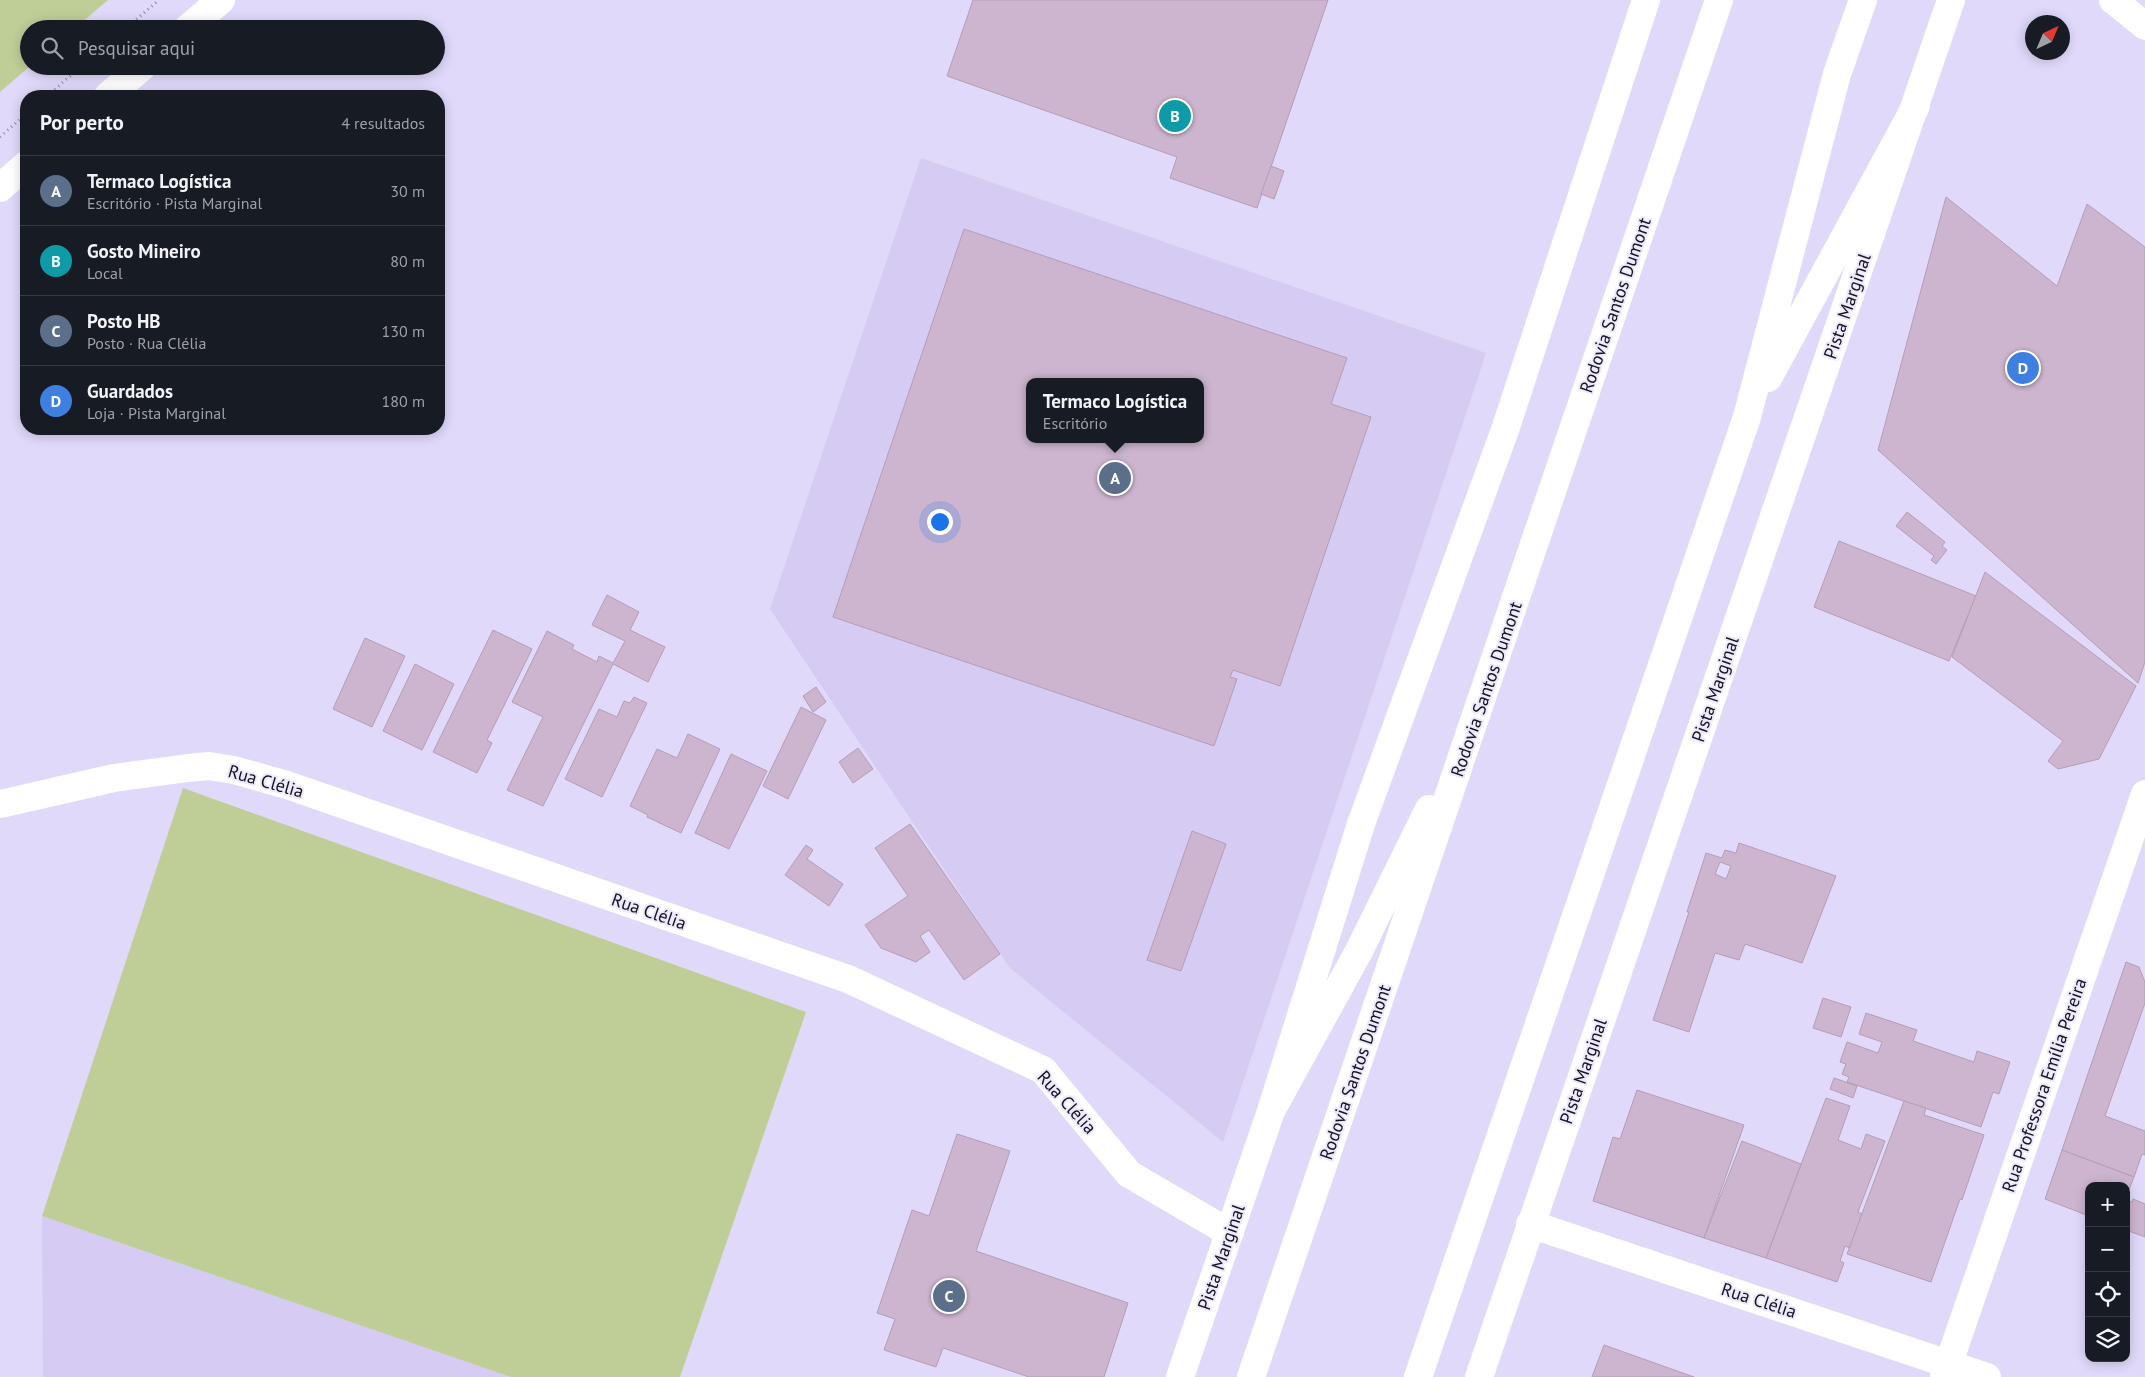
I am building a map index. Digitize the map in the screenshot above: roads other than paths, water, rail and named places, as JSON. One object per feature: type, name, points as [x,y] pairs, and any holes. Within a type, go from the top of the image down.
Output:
[{"type":"main road","points":[[198,20],[221,0]]},
{"type":"main road","name":"Pista Marginal","points":[[1180,1377],[1270,1111],[1361,824],[1505,430],[1646,0]]},
{"type":"main road","name":"Rodovia Santos Dumont","points":[[1251,1377],[1719,0]]},
{"type":"main road","points":[[1418,1377],[1747,417],[1837,74],[1863,0]]},
{"type":"main road","name":"Pista Marginal","points":[[1479,1377],[1951,0]]},
{"type":"main road","points":[[2113,0],[2145,26]]},
{"type":"main road","points":[[115,90],[132,75]]},
{"type":"main road","points":[[1747,417],[1916,106]]},
{"type":"main road","points":[[0,188],[20,170]]},
{"type":"main road","points":[[1270,1111],[1359,951],[1480,706]]},
{"type":"main road","name":"Rua Clélia","points":[[0,804],[114,778],[209,766],[234,770],[288,785],[848,979],[1043,1070],[1129,1174],[1230,1232]]},
{"type":"main road","name":"Rua Professora Emília Pereira","points":[[1946,1370],[2145,794]]},
{"type":"main road","name":"Rua Clélia","points":[[1530,1224],[1946,1370],[1987,1377]]},
{"type":"place","name":"Gosto Mineiro","points":[[1175,116]]},
{"type":"place","name":"Guardados","points":[[2023,368]]},
{"type":"place","name":"Termaco Logística","points":[[1115,478]]},
{"type":"place","name":"Posto HB","points":[[949,1296]]}]
